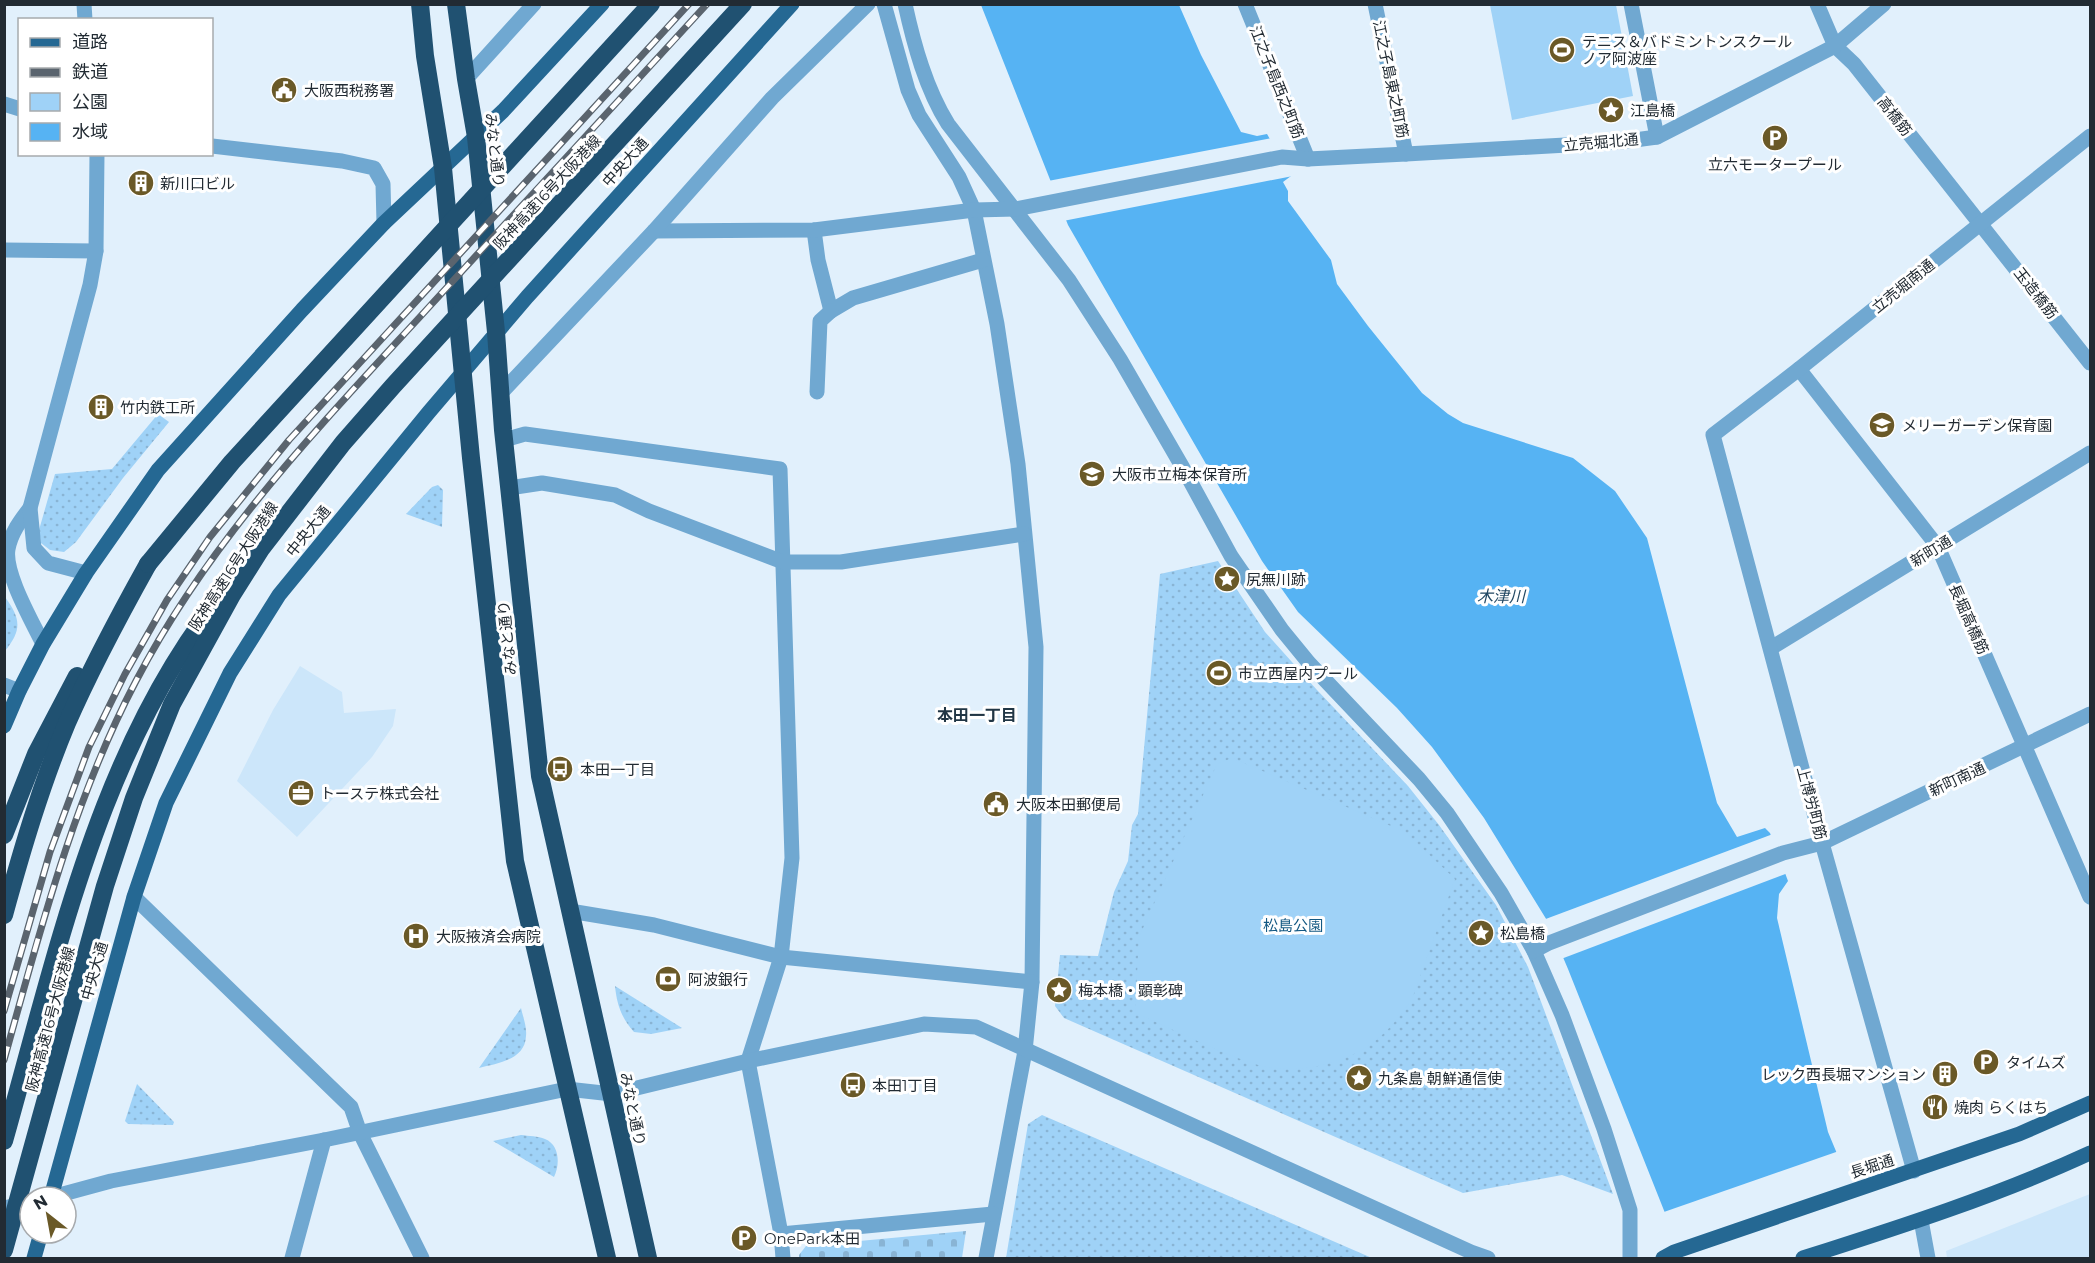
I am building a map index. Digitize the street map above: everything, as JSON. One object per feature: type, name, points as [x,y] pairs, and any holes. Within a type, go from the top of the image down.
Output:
[{"type":"highway","name":"みなと通り","points":[[420,4],[425,56],[443,168],[515,861],[606,1258]]},
{"type":"highway","name":"みなと通り","points":[[456,4],[466,79],[477,137],[504,440],[540,776],[648,1258]]},
{"type":"highway","points":[[4,835],[36,753],[61,705],[109,622],[148,564],[271,419],[651,4]]},
{"type":"highway","name":"阪神高速16号大阪港線","points":[[4,1250],[105,886],[134,798],[172,704],[215,625],[261,549],[343,443],[743,4]]},
{"type":"highway","points":[[4,1141],[80,876],[96,828],[132,744],[156,696],[193,635],[261,549]]},
{"type":"highway","points":[[4,915],[32,821],[66,725],[109,634],[148,564]]},
{"type":"main road","points":[[4,726],[12,688],[43,644],[86,573],[158,470],[384,223],[477,137],[602,4]]},
{"type":"main road","name":"中央大通","points":[[54,1185],[134,897],[166,804],[230,673],[279,595],[496,332],[792,4]]},
{"type":"main road","name":"長堀通","points":[[1665,1256],[2019,1134],[2091,1103]]},
{"type":"main road","points":[[1803,1258],[1921,1220],[2049,1172],[2091,1153]]},
{"type":"street","points":[[466,79],[534,4]]},
{"type":"street","points":[[501,393],[654,231],[772,98],[868,4]]},
{"type":"street","points":[[884,4],[908,90],[919,115],[959,177],[974,210],[1002,359],[1018,464],[1036,647],[1032,982],[1025,1051],[986,1258]]},
{"type":"street","points":[[905,4],[937,106],[948,124],[1069,280],[1120,359],[1231,556],[1265,608],[1309,663],[1419,778],[1447,813],[1501,893],[1534,951],[1566,1026],[1604,1129],[1630,1210],[1630,1258]]},
{"type":"street","name":"江之子島西之町筋","points":[[1245,4],[1308,159]]},
{"type":"street","name":"江之子島東之町筋","points":[[1375,4],[1406,154]]},
{"type":"street","points":[[1631,4],[1657,136]]},
{"type":"street","name":"高橋筋","points":[[1817,4],[1835,45],[1854,64],[1981,224]]},
{"type":"street","name":"立売堀北通","points":[[654,231],[814,230],[974,210],[1016,209],[1282,157],[1308,159],[1406,154],[1620,142],[1657,136],[1835,45],[1884,4]]},
{"type":"street","name":"立売堀南通","points":[[1713,435],[2091,136]]},
{"type":"street","points":[[213,146],[342,161],[374,168],[383,184],[384,223]]},
{"type":"street","points":[[86,573],[48,563],[34,548],[30,508],[90,285],[96,251],[97,156]]},
{"type":"street","name":"玉造橋筋","points":[[1981,224],[2091,363]]},
{"type":"street","points":[[814,230],[818,260],[831,310]]},
{"type":"street","points":[[4,250],[96,251]]},
{"type":"street","points":[[817,392],[820,321],[831,310],[853,298],[984,260]]},
{"type":"street","name":"長堀高橋筋","points":[[1799,369],[1938,547],[2090,897]]},
{"type":"street","points":[[504,440],[525,434],[780,469],[792,858],[780,957],[748,1061],[781,1234],[783,1258]]},
{"type":"street","name":"上博労町筋","points":[[1713,435],[1822,843],[1914,1171]]},
{"type":"street","name":"新町通","points":[[1771,648],[2091,453]]},
{"type":"street","points":[[509,488],[542,483],[615,495],[649,511],[783,562],[841,562],[1024,534]]},
{"type":"street","points":[[30,508],[16,525],[8,550],[9,571],[43,644]]},
{"type":"street","name":"新町南通","points":[[1534,951],[1549,943],[1783,853],[1822,843],[2091,714]]},
{"type":"street","points":[[134,897],[351,1107],[360,1133],[423,1258]]},
{"type":"street","points":[[570,911],[654,925],[780,957],[1032,982]]},
{"type":"street","points":[[78,1190],[567,1089],[612,1094],[748,1061],[924,1024],[976,1027],[1460,1248],[1488,1258]]},
{"type":"street","points":[[292,1258],[324,1140]]},
{"type":"street","points":[[781,1234],[993,1214]]},
{"type":"street","points":[[1921,1220],[1928,1258]]},
{"type":"shaded area","points":[[300,666],[342,692],[344,713],[396,709],[393,726],[372,757],[297,837],[237,781],[273,710]]},
{"type":"shaded area","points":[[2090,1194],[2090,1258],[1947,1258],[1946,1251]]},
{"type":"green space","name":"テニス＆バドミントンスクール ノア阿波座","points":[[1490,5],[1616,5],[1633,96],[1512,120]]},
{"type":"green space","points":[[158,414],[169,422],[123,478],[76,542],[64,552],[50,550],[41,543],[39,530],[55,474],[112,469]]},
{"type":"green space","points":[[438,485],[443,490],[442,527],[406,514],[432,487]]},
{"type":"green space","name":"松島公園","points":[[1218,561],[1265,632],[1408,786],[1496,905],[1528,967],[1613,1194],[1562,1175],[1463,1193],[1064,1018],[1055,1006],[1060,955],[1098,956],[1114,892],[1128,861],[1132,825],[1138,814],[1160,574]]},
{"type":"green space","points":[[5,597],[17,618],[17,630],[5,651]]},
{"type":"green space","points":[[1232,758],[1405,832],[1455,879],[1412,999],[1382,1035],[1345,1058],[1306,1068],[1265,1067],[1227,1054],[1135,1013],[1139,937],[1217,764]]},
{"type":"green space","points":[[615,986],[682,1028],[651,1034],[634,1032],[620,1010]]},
{"type":"green space","points":[[521,1008],[526,1033],[521,1050],[502,1062],[479,1068]]},
{"type":"green space","points":[[137,1084],[174,1122],[173,1125],[128,1124],[125,1121]]},
{"type":"green space","points":[[1042,1115],[1372,1258],[1006,1258],[1028,1124]]},
{"type":"green space","points":[[521,1135],[542,1138],[554,1146],[558,1161],[554,1177],[493,1141]]},
{"type":"green space","points":[[966,1231],[962,1258],[799,1258],[806,1246]]},
{"type":"water","name":"木津川","points":[[981,5],[1179,5],[1201,55],[1241,132],[1257,136],[1267,134],[1291,176],[1283,182],[1288,191],[1288,201],[1331,260],[1337,284],[1422,393],[1463,423],[1573,458],[1615,491],[1647,538],[1717,803],[1737,837],[1765,828],[1770,833],[1788,881],[1779,894],[1777,918],[1828,1132],[1838,1156],[1665,1213],[1548,922],[1484,818],[1432,747],[1397,708],[1298,612],[1262,561],[1068,225]]},
{"type":"pier","points":[[1272,138],[1293,176],[1063,221],[1048,181]]},
{"type":"pier","name":"松島橋","points":[[1773,834],[1788,873],[1561,959],[1543,920]]},
{"type":"pier","points":[[1839,1151],[1874,1258],[1676,1258],[1661,1213]]},
{"type":"railway","points":[[4,1011],[50,852],[89,747],[125,674],[167,600],[210,537],[289,440],[689,4]]},
{"type":"railway","points":[[4,1060],[45,915],[76,820],[114,726],[164,630],[229,536],[302,447],[707,4]]},
{"type":"place","name":"テニス＆バドミントンスクール ノア阿波座","points":[[1562,50]]},
{"type":"place","name":"大阪西税務署","points":[[284,90]]},
{"type":"place","name":"江島橋","points":[[1611,110]]},
{"type":"place","name":"立六モータープール","points":[[1775,138]]},
{"type":"place","name":"新川口ビル","points":[[141,183]]},
{"type":"place","name":"竹内鉄工所","points":[[101,407]]},
{"type":"place","name":"メリーガーデン保育園","points":[[1882,425]]},
{"type":"place","name":"大阪市立梅本保育所","points":[[1092,474]]},
{"type":"place","name":"尻無川跡","points":[[1227,579]]},
{"type":"place","name":"市立西屋内プール","points":[[1219,673]]},
{"type":"place","name":"本田一丁目","points":[[560,769]]},
{"type":"place","name":"トーステ株式会社","points":[[301,793]]},
{"type":"place","name":"大阪本田郵便局","points":[[996,804]]},
{"type":"place","name":"松島橋","points":[[1481,933]]},
{"type":"place","name":"大阪掖済会病院","points":[[416,936]]},
{"type":"place","name":"阿波銀行","points":[[668,979]]},
{"type":"place","name":"梅本橋・顕彰碑","points":[[1059,990]]},
{"type":"place","name":"タイムズ","points":[[1986,1062]]},
{"type":"place","name":"レック西長堀マンション","points":[[1945,1074]]},
{"type":"place","name":"九条島 朝鮮通信使","points":[[1359,1078]]},
{"type":"place","name":"本田1丁目","points":[[853,1085]]},
{"type":"place","name":"焼肉 らくはち","points":[[1935,1107]]},
{"type":"place","name":"OnePark本田","points":[[744,1238]]},
{"type":"district","name":"本田一丁目","points":[[977,715]]}]
